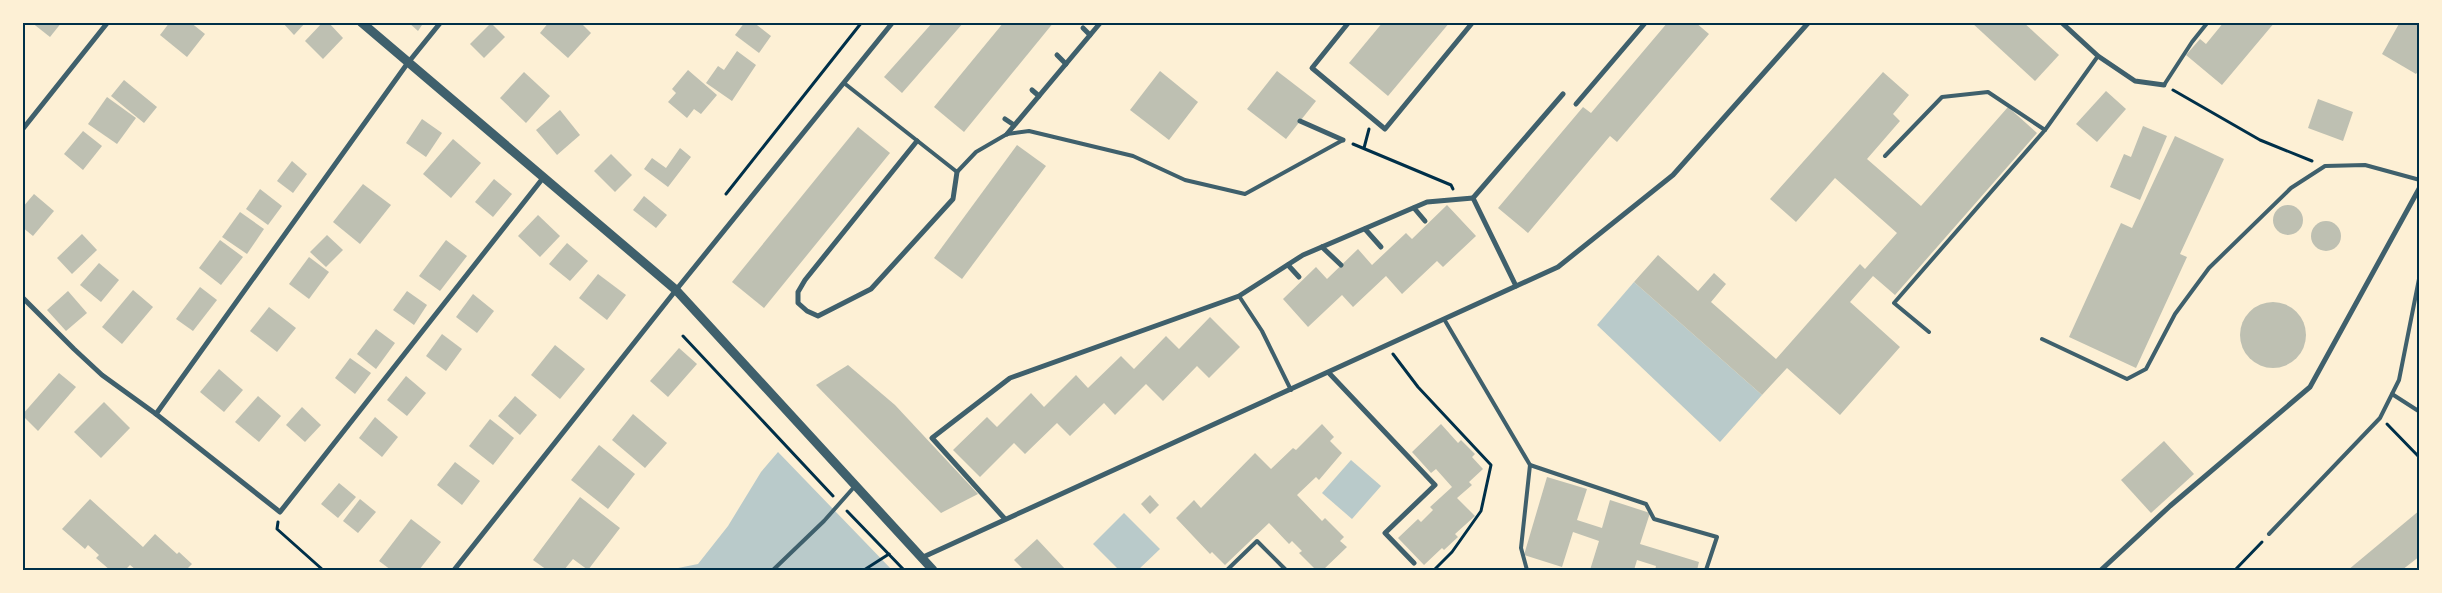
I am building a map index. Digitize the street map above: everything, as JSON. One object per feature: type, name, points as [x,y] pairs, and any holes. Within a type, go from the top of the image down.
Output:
[{"type":"street","points":[[22,130],[108,22]]},
{"type":"street","points":[[361,22],[407,64],[676,290],[933,570]]},
{"type":"street","points":[[156,414],[407,64],[441,22]]},
{"type":"street","points":[[1007,134],[1101,22]]},
{"type":"street","points":[[1350,22],[1312,68],[1385,129],[1473,22]]},
{"type":"street","points":[[1576,104],[1646,22]]},
{"type":"street","points":[[921,558],[1558,267],[1673,174],[1809,22]]},
{"type":"street","points":[[2061,22],[2098,56],[2135,81],[2164,85]]},
{"type":"street","points":[[454,570],[676,290],[844,83],[889,24]]},
{"type":"street","points":[[1083,28],[1090,35]]},
{"type":"street","points":[[1057,55],[1066,64]]},
{"type":"street","points":[[1032,90],[1039,96]]},
{"type":"street","points":[[1006,519],[932,438],[1010,378],[1239,296],[1288,265],[1322,247],[1427,202],[1473,198],[1563,94]]},
{"type":"street","points":[[1005,118],[1014,125]]},
{"type":"street","points":[[1300,121],[1343,140]]},
{"type":"street","points":[[917,140],[805,280],[798,292],[798,303],[807,311],[818,316],[871,289],[953,199],[957,172]]},
{"type":"street","points":[[22,297],[74,350],[102,375],[156,414],[280,512],[543,178]]},
{"type":"street","points":[[2101,570],[2170,506],[2310,387],[2420,187]]},
{"type":"street","points":[[1473,198],[1516,286]]},
{"type":"street","points":[[1414,208],[1425,221]]},
{"type":"street","points":[[1365,229],[1381,247]]},
{"type":"street","points":[[1322,247],[1342,264]]},
{"type":"street","points":[[1288,265],[1299,277]]},
{"type":"street","points":[[1329,373],[1435,485],[1385,533],[1414,563]]},
{"type":"lane","points":[[2164,85],[2192,42],[2208,22]]},
{"type":"lane","points":[[1929,332],[1894,302],[2045,130],[2098,56]]},
{"type":"lane","points":[[844,83],[957,172],[976,152],[1007,134],[1029,131],[1133,156],[1185,180],[1245,194],[1343,140]]},
{"type":"lane","points":[[1885,156],[1942,97],[1988,92],[2045,130]]},
{"type":"lane","points":[[2042,339],[2127,379],[2146,369],[2175,314],[2209,268],[2290,188],[2325,166],[2365,165],[2420,180]]},
{"type":"lane","points":[[2269,534],[2380,418],[2398,380],[2420,274]]},
{"type":"lane","points":[[1239,296],[1262,331],[1291,390]]},
{"type":"lane","points":[[1444,319],[1530,465],[1520,548],[1527,570]]},
{"type":"lane","points":[[2392,394],[2420,412]]},
{"type":"lane","points":[[1530,465],[1646,504],[1654,519],[1717,537],[1706,570]]},
{"type":"lane","points":[[773,570],[855,485]]},
{"type":"lane","points":[[1227,570],[1256,541],[1286,570]]},
{"type":"path","points":[[726,194],[862,22]]},
{"type":"path","points":[[2164,85],[2201,104],[2260,140],[2325,166]]},
{"type":"path","points":[[1364,148],[1373,118]]},
{"type":"path","points":[[1343,140],[1451,185]]},
{"type":"path","points":[[683,336],[904,570]]},
{"type":"path","points":[[1385,347],[1418,387],[1491,465],[1481,511],[1452,552],[1434,570]]},
{"type":"path","points":[[2380,418],[2420,458]]},
{"type":"path","points":[[280,512],[277,529],[323,570]]},
{"type":"path","points":[[2235,570],[2269,534]]},
{"type":"path","points":[[864,570],[889,554]]},
{"type":"shaded area","points":[[1634,282],[1762,395],[1720,442],[1597,325]]},
{"type":"shaded area","points":[[778,452],[892,570],[668,570],[698,564],[728,526],[761,472]]},
{"type":"shaded area","points":[[1351,460],[1381,486],[1352,519],[1322,493]]},
{"type":"shaded area","points":[[1124,513],[1160,549],[1138,570],[1119,570],[1093,544]]},
{"type":"building","points":[[31,22],[62,22],[50,37]]},
{"type":"building","points":[[170,22],[190,22],[205,34],[187,57],[160,35]]},
{"type":"building","points":[[282,22],[306,22],[294,35]]},
{"type":"building","points":[[323,22],[328,22],[343,38],[323,59],[305,41]]},
{"type":"building","points":[[408,22],[424,22],[418,31]]},
{"type":"building","points":[[549,22],[580,22],[591,33],[568,58],[540,33]]},
{"type":"building","points":[[745,22],[753,22],[771,36],[759,53],[735,35]]},
{"type":"building","points":[[933,22],[964,22],[902,93],[884,77]]},
{"type":"building","points":[[1004,22],[1054,22],[964,132],[934,107]]},
{"type":"building","points":[[1383,22],[1450,22],[1388,96],[1349,63]]},
{"type":"building","points":[[1668,22],[1695,22],[1709,34],[1617,142],[1610,136],[1528,233],[1498,208],[1583,107],[1591,113]]},
{"type":"building","points":[[1971,22],[2023,22],[2059,55],[2035,81]]},
{"type":"building","points":[[2224,22],[2275,22],[2222,85],[2186,55],[2200,39],[2206,44]]},
{"type":"building","points":[[2400,22],[2420,22],[2420,68],[2416,74],[2382,54]]},
{"type":"building","points":[[491,23],[505,37],[484,58],[470,44]]},
{"type":"building","points":[[737,51],[756,65],[732,101],[706,83],[718,66],[724,70]]},
{"type":"building","points":[[688,70],[717,95],[701,114],[694,109],[687,118],[668,102],[676,93],[672,89]]},
{"type":"building","points":[[1160,71],[1198,102],[1169,140],[1130,110]]},
{"type":"building","points":[[1277,71],[1316,101],[1286,139],[1247,109]]},
{"type":"building","points":[[524,72],[550,96],[526,123],[500,98]]},
{"type":"building","points":[[1883,72],[1909,95],[1893,114],[1900,121],[1867,159],[1921,206],[2008,107],[2037,133],[1895,295],[1873,276],[1850,302],[1900,347],[1840,415],[1787,368],[1762,395],[1634,282],[1658,255],[1698,291],[1714,273],[1726,284],[1711,302],[1776,359],[1860,264],[1865,269],[1897,233],[1835,178],[1796,222],[1770,199]]},
{"type":"building","points":[[124,80],[157,107],[144,123],[111,96]]},
{"type":"building","points":[[2106,91],[2126,109],[2097,142],[2076,124]]},
{"type":"building","points":[[107,97],[136,118],[117,144],[88,124]]},
{"type":"building","points":[[2318,99],[2353,112],[2343,141],[2308,128]]},
{"type":"building","points":[[560,110],[580,135],[557,155],[536,130]]},
{"type":"building","points":[[422,119],[442,133],[426,157],[406,143]]},
{"type":"building","points":[[2143,126],[2167,136],[2140,200],[2110,187],[2124,154],[2131,157]]},
{"type":"building","points":[[858,127],[890,153],[764,308],[732,282]]},
{"type":"building","points":[[83,131],[102,146],[83,170],[64,154]]},
{"type":"building","points":[[2175,136],[2224,159],[2180,254],[2187,257],[2136,368],[2069,337],[2121,223],[2132,228]]},
{"type":"building","points":[[453,139],[481,163],[451,198],[423,174]]},
{"type":"building","points":[[1017,145],[1046,166],[962,279],[934,258]]},
{"type":"building","points":[[680,148],[691,157],[668,187],[644,169],[652,158],[666,168]]},
{"type":"building","points":[[611,154],[632,175],[615,192],[594,171]]},
{"type":"building","points":[[292,161],[307,174],[293,193],[277,181]]},
{"type":"building","points":[[494,179],[512,194],[493,217],[475,202]]},
{"type":"building","points":[[363,184],[391,205],[360,244],[333,222]]},
{"type":"building","points":[[260,189],[282,206],[268,225],[246,209]]},
{"type":"building","points":[[34,194],[54,211],[33,236],[22,227],[22,208]]},
{"type":"building","points":[[644,196],[667,215],[656,228],[633,210]]},
{"type":"building","points":[[1447,205],[1476,236],[1443,267],[1437,261],[1402,294],[1386,276],[1353,307],[1342,295],[1308,327],[1283,299],[1316,267],[1327,279],[1358,249],[1372,265],[1406,233],[1412,239]]},
{"type":"building","points":[[2288,205],[2299,209],[2303,220],[2299,231],[2288,235],[2277,231],[2273,220],[2277,209]]},
{"type":"building","points":[[240,212],[264,229],[247,254],[222,237]]},
{"type":"building","points":[[538,215],[560,236],[540,257],[518,236]]},
{"type":"building","points":[[2326,221],[2337,225],[2341,236],[2337,247],[2326,251],[2315,247],[2311,236],[2315,225]]},
{"type":"building","points":[[82,234],[97,250],[72,274],[57,258]]},
{"type":"building","points":[[327,235],[343,250],[326,267],[310,252]]},
{"type":"building","points":[[220,240],[243,257],[221,285],[199,268]]},
{"type":"building","points":[[446,240],[467,256],[440,291],[419,276]]},
{"type":"building","points":[[567,243],[588,261],[570,281],[549,264]]},
{"type":"building","points":[[309,257],[329,272],[309,299],[289,284]]},
{"type":"building","points":[[99,263],[119,280],[101,302],[80,285]]},
{"type":"building","points":[[598,274],[626,295],[607,320],[579,298]]},
{"type":"building","points":[[200,287],[217,300],[193,331],[176,319]]},
{"type":"building","points":[[133,290],[153,307],[122,344],[102,327]]},
{"type":"building","points":[[68,291],[87,313],[66,331],[47,310]]},
{"type":"building","points":[[407,291],[427,305],[414,325],[393,310]]},
{"type":"building","points":[[473,294],[494,311],[477,333],[456,317]]},
{"type":"building","points":[[2273,302],[2285,305],[2296,312],[2303,323],[2306,335],[2303,347],[2296,358],[2285,365],[2273,368],[2261,365],[2250,358],[2243,347],[2240,335],[2243,323],[2250,312],[2261,305]]},
{"type":"building","points":[[269,307],[296,328],[277,352],[250,331]]},
{"type":"building","points":[[1210,317],[1240,347],[1209,378],[1197,366],[1163,401],[1146,384],[1115,415],[1104,403],[1070,436],[1057,423],[1025,454],[1014,443],[980,477],[953,450],[987,417],[997,427],[1031,393],[1044,407],[1076,375],[1088,388],[1121,356],[1134,369],[1166,336],[1179,349]]},
{"type":"building","points":[[376,329],[395,343],[376,369],[357,354]]},
{"type":"building","points":[[442,334],[462,349],[446,371],[426,356]]},
{"type":"building","points":[[555,345],[585,369],[560,399],[531,375]]},
{"type":"building","points":[[679,348],[697,364],[668,397],[650,381]]},
{"type":"building","points":[[350,358],[371,373],[355,394],[335,378]]},
{"type":"building","points":[[848,365],[895,405],[978,494],[941,513],[816,385]]},
{"type":"building","points":[[219,369],[243,390],[224,412],[200,392]]},
{"type":"building","points":[[59,373],[76,387],[38,431],[22,415]]},
{"type":"building","points":[[406,376],[426,393],[407,416],[387,400]]},
{"type":"building","points":[[258,396],[281,416],[259,442],[235,422]]},
{"type":"building","points":[[515,396],[537,415],[520,435],[498,416]]},
{"type":"building","points":[[104,402],[130,428],[101,458],[74,432]]},
{"type":"building","points":[[302,407],[321,425],[305,442],[286,425]]},
{"type":"building","points":[[633,414],[667,443],[645,468],[612,440]]},
{"type":"building","points":[[375,417],[398,437],[382,457],[359,438]]},
{"type":"building","points":[[490,419],[514,438],[493,465],[469,446]]},
{"type":"building","points":[[1322,424],[1334,437],[1330,441],[1342,453],[1319,480],[1316,477],[1297,495],[1322,521],[1325,518],[1344,537],[1340,541],[1347,547],[1323,570],[1316,570],[1299,553],[1302,551],[1292,541],[1289,544],[1269,523],[1225,565],[1212,552],[1210,554],[1176,518],[1194,500],[1201,508],[1255,453],[1271,469],[1293,448],[1296,450]]},
{"type":"building","points":[[1441,424],[1458,443],[1461,440],[1475,454],[1472,457],[1483,469],[1469,482],[1472,485],[1457,498],[1475,516],[1455,534],[1458,537],[1444,550],[1442,548],[1424,565],[1398,538],[1418,519],[1421,522],[1433,510],[1430,507],[1452,487],[1436,469],[1431,473],[1412,452]]},
{"type":"building","points":[[2164,441],[2194,474],[2151,513],[2121,480]]},
{"type":"building","points":[[599,445],[635,474],[608,509],[571,480]]},
{"type":"building","points":[[455,462],[480,481],[462,505],[437,485]]},
{"type":"building","points":[[1547,477],[1587,489],[1577,520],[1602,528],[1610,500],[1650,513],[1640,544],[1699,562],[1697,570],[1655,570],[1656,566],[1637,560],[1634,570],[1590,570],[1599,541],[1573,532],[1562,567],[1524,555]]},
{"type":"building","points":[[339,483],[356,497],[338,518],[321,504]]},
{"type":"building","points":[[1150,495],[1159,505],[1150,514],[1141,504]]},
{"type":"building","points":[[580,497],[620,528],[588,570],[573,559],[564,570],[547,570],[533,560]]},
{"type":"building","points":[[90,499],[143,547],[155,534],[177,554],[179,552],[192,564],[188,568],[191,570],[136,570],[130,565],[125,570],[110,570],[96,558],[99,555],[88,545],[85,549],[62,529]]},
{"type":"building","points":[[360,499],[376,512],[358,533],[343,521]]},
{"type":"building","points":[[2420,510],[2420,556],[2402,570],[2348,570]]},
{"type":"building","points":[[411,519],[441,542],[419,570],[391,570],[379,561]]},
{"type":"building","points":[[1037,539],[1066,570],[1024,570],[1014,560]]}]
